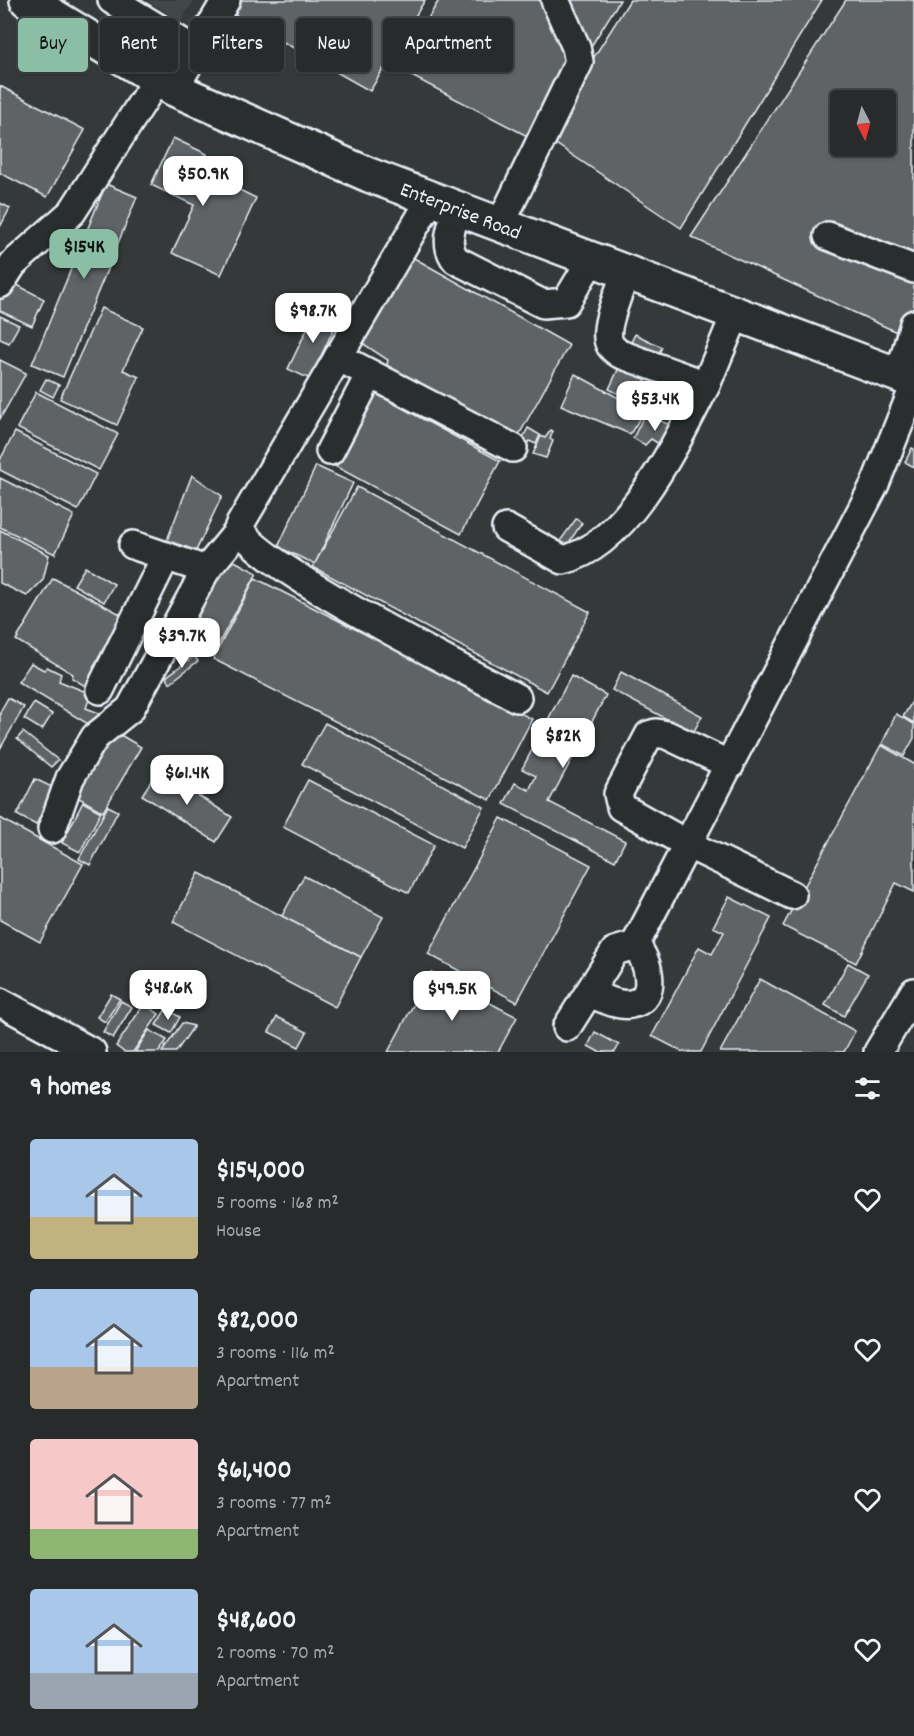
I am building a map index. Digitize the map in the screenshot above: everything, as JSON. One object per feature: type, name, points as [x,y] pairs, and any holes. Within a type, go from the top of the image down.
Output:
[{"type":"main road","name":"Enterprise Road","points":[[27,0],[166,84],[444,204],[736,313],[909,381]]},
{"type":"street","points":[[112,0],[190,47]]},
{"type":"street","points":[[215,18],[226,0]]},
{"type":"street","points":[[500,225],[579,62],[576,47],[555,0]]},
{"type":"street","points":[[0,284],[13,264],[72,212],[166,84],[190,58]]},
{"type":"street","points":[[444,204],[449,251],[456,260],[543,304],[566,302],[592,259]]},
{"type":"street","points":[[444,204],[338,357],[240,522],[240,529],[249,541],[295,577],[517,698]]},
{"type":"street","points":[[828,236],[914,269]]},
{"type":"street","points":[[627,272],[608,323],[610,346],[620,354],[706,385]]},
{"type":"street","points":[[507,528],[563,560],[571,558],[601,540],[650,486],[706,385],[736,313]]},
{"type":"street","points":[[567,1027],[615,951],[634,945],[689,845],[875,484],[909,381],[914,324]]},
{"type":"street","points":[[338,357],[513,448]]},
{"type":"street","points":[[330,452],[370,374]]},
{"type":"street","points":[[52,829],[70,778],[96,737],[130,709],[206,570],[240,529]]},
{"type":"street","points":[[133,545],[206,570]]},
{"type":"street","points":[[100,690],[166,556]]},
{"type":"street","points":[[730,765],[667,735],[656,733],[645,739],[618,794],[617,801],[621,807],[689,845],[792,895]]},
{"type":"street","points":[[589,993],[622,1004],[633,1004],[642,999],[647,989],[649,966],[645,957],[634,945]]},
{"type":"street","points":[[878,1052],[914,992]]},
{"type":"street","points":[[0,1002],[92,1052]]},
{"type":"shaded area","points":[[146,0],[194,0],[181,21]]},
{"type":"building","points":[[227,0],[425,0],[414,18],[383,18],[383,69],[370,91],[336,72],[371,72],[371,18],[296,18],[296,49],[284,42],[284,18],[241,18],[223,8]]},
{"type":"building","points":[[439,0],[620,0],[533,139],[404,72],[513,72],[513,18],[428,18]]},
{"type":"building","points":[[630,0],[822,0],[681,228],[544,136]]},
{"type":"building","points":[[846,0],[914,0],[914,340],[691,237]]},
{"type":"building","points":[[0,86],[85,130],[47,197],[0,173]]},
{"type":"building","points":[[173,138],[207,154],[203,163],[221,171],[217,179],[256,198],[221,275],[172,253],[194,205],[151,185]]},
{"type":"building","points":[[106,184],[137,197],[63,377],[32,364]]},
{"type":"building","points":[[0,203],[10,208],[0,227]]},
{"type":"building","points":[[405,253],[569,345],[515,442],[385,373],[388,360],[362,343]]},
{"type":"building","points":[[4,278],[44,299],[32,326],[0,311],[0,287]]},
{"type":"building","points":[[101,308],[143,327],[123,370],[139,377],[117,425],[60,399]]},
{"type":"building","points":[[316,310],[338,320],[310,379],[288,369]]},
{"type":"building","points":[[0,316],[19,325],[9,343],[0,339]]},
{"type":"building","points":[[635,334],[662,347],[635,402],[609,389]]},
{"type":"building","points":[[0,360],[26,373],[0,419]]},
{"type":"building","points":[[575,374],[644,412],[630,434],[561,405]]},
{"type":"building","points":[[46,379],[59,385],[53,397],[40,390]]},
{"type":"building","points":[[371,391],[500,461],[461,534],[331,464]]},
{"type":"building","points":[[36,392],[118,434],[99,470],[17,428]]},
{"type":"building","points":[[645,414],[679,429],[667,449],[651,439],[645,445],[633,438]]},
{"type":"building","points":[[528,428],[540,435],[536,444],[529,441],[522,451],[517,449]]},
{"type":"building","points":[[551,430],[553,431],[550,439],[553,441],[546,458],[533,454],[541,436],[545,438]]},
{"type":"building","points":[[15,432],[96,474],[78,510],[0,470],[0,460]]},
{"type":"building","points":[[912,448],[914,449],[914,467],[905,462]]},
{"type":"building","points":[[316,466],[353,483],[315,564],[278,547]]},
{"type":"building","points":[[192,475],[222,496],[193,557],[164,548]]},
{"type":"building","points":[[0,478],[74,515],[55,554],[0,527]]},
{"type":"building","points":[[357,487],[590,612],[547,692],[313,567]]},
{"type":"building","points":[[576,519],[582,523],[562,553],[555,548]]},
{"type":"building","points":[[0,530],[49,555],[43,580],[27,596],[0,583]]},
{"type":"building","points":[[225,556],[257,573],[214,652],[182,635]]},
{"type":"building","points":[[85,567],[114,584],[104,602],[74,585]]},
{"type":"building","points":[[53,578],[124,616],[93,667],[100,671],[90,689],[72,678],[73,674],[16,640]]},
{"type":"building","points":[[255,578],[532,719],[490,800],[213,659]]},
{"type":"building","points":[[194,656],[198,661],[170,683],[166,677]]},
{"type":"building","points":[[31,663],[44,670],[47,667],[61,674],[59,681],[91,694],[86,708],[99,713],[93,727],[18,682]]},
{"type":"building","points":[[621,672],[702,716],[693,733],[612,690]]},
{"type":"building","points":[[571,676],[606,695],[549,802],[625,841],[615,861],[504,804],[515,783],[529,790],[536,776],[522,769]]},
{"type":"building","points":[[8,698],[24,707],[0,749],[0,712]]},
{"type":"building","points":[[914,698],[914,723],[903,717]]},
{"type":"building","points":[[34,703],[52,714],[42,730],[24,719]]},
{"type":"building","points":[[896,714],[914,724],[914,738],[904,756],[882,744]]},
{"type":"building","points":[[325,723],[484,807],[462,848],[302,764]]},
{"type":"building","points":[[112,730],[141,747],[103,812],[74,795]]},
{"type":"building","points":[[23,732],[58,760],[51,767],[17,739]]},
{"type":"building","points":[[881,745],[914,764],[914,892],[896,883],[856,963],[783,926]]},
{"type":"building","points":[[158,770],[232,817],[216,842],[142,795]]},
{"type":"building","points":[[35,779],[54,788],[36,825],[17,815]]},
{"type":"building","points":[[308,780],[434,845],[409,893],[283,827]]},
{"type":"building","points":[[83,802],[101,812],[80,852],[62,843]]},
{"type":"building","points":[[108,806],[118,811],[90,865],[79,859]]},
{"type":"building","points":[[0,818],[83,864],[40,942],[0,920]]},
{"type":"building","points":[[501,818],[591,865],[517,1002],[428,954]]},
{"type":"building","points":[[199,873],[361,957],[335,1007],[173,922]]},
{"type":"building","points":[[304,876],[383,917],[361,957],[282,916]]},
{"type":"building","points":[[729,897],[771,918],[701,1052],[683,1052],[652,1036],[699,947],[712,954],[724,932],[713,927]]},
{"type":"building","points":[[848,963],[868,974],[844,1016],[825,1005]]},
{"type":"building","points":[[431,972],[517,1017],[498,1052],[388,1052]]},
{"type":"building","points":[[760,979],[855,1031],[844,1052],[720,1052]]},
{"type":"building","points":[[111,994],[120,999],[105,1022],[97,1017]]},
{"type":"building","points":[[121,1001],[132,1007],[113,1038],[103,1032]]},
{"type":"building","points":[[144,1004],[159,1014],[133,1052],[124,1052],[116,1046]]},
{"type":"building","points":[[166,1009],[180,1017],[171,1033],[156,1025]]},
{"type":"building","points":[[277,1017],[307,1032],[299,1047],[269,1032]]},
{"type":"building","points":[[182,1023],[194,1026],[176,1052],[162,1052]]},
{"type":"building","points":[[149,1030],[167,1040],[159,1052],[135,1052]]},
{"type":"building","points":[[595,1032],[619,1045],[615,1052],[599,1052],[588,1046]]}]
